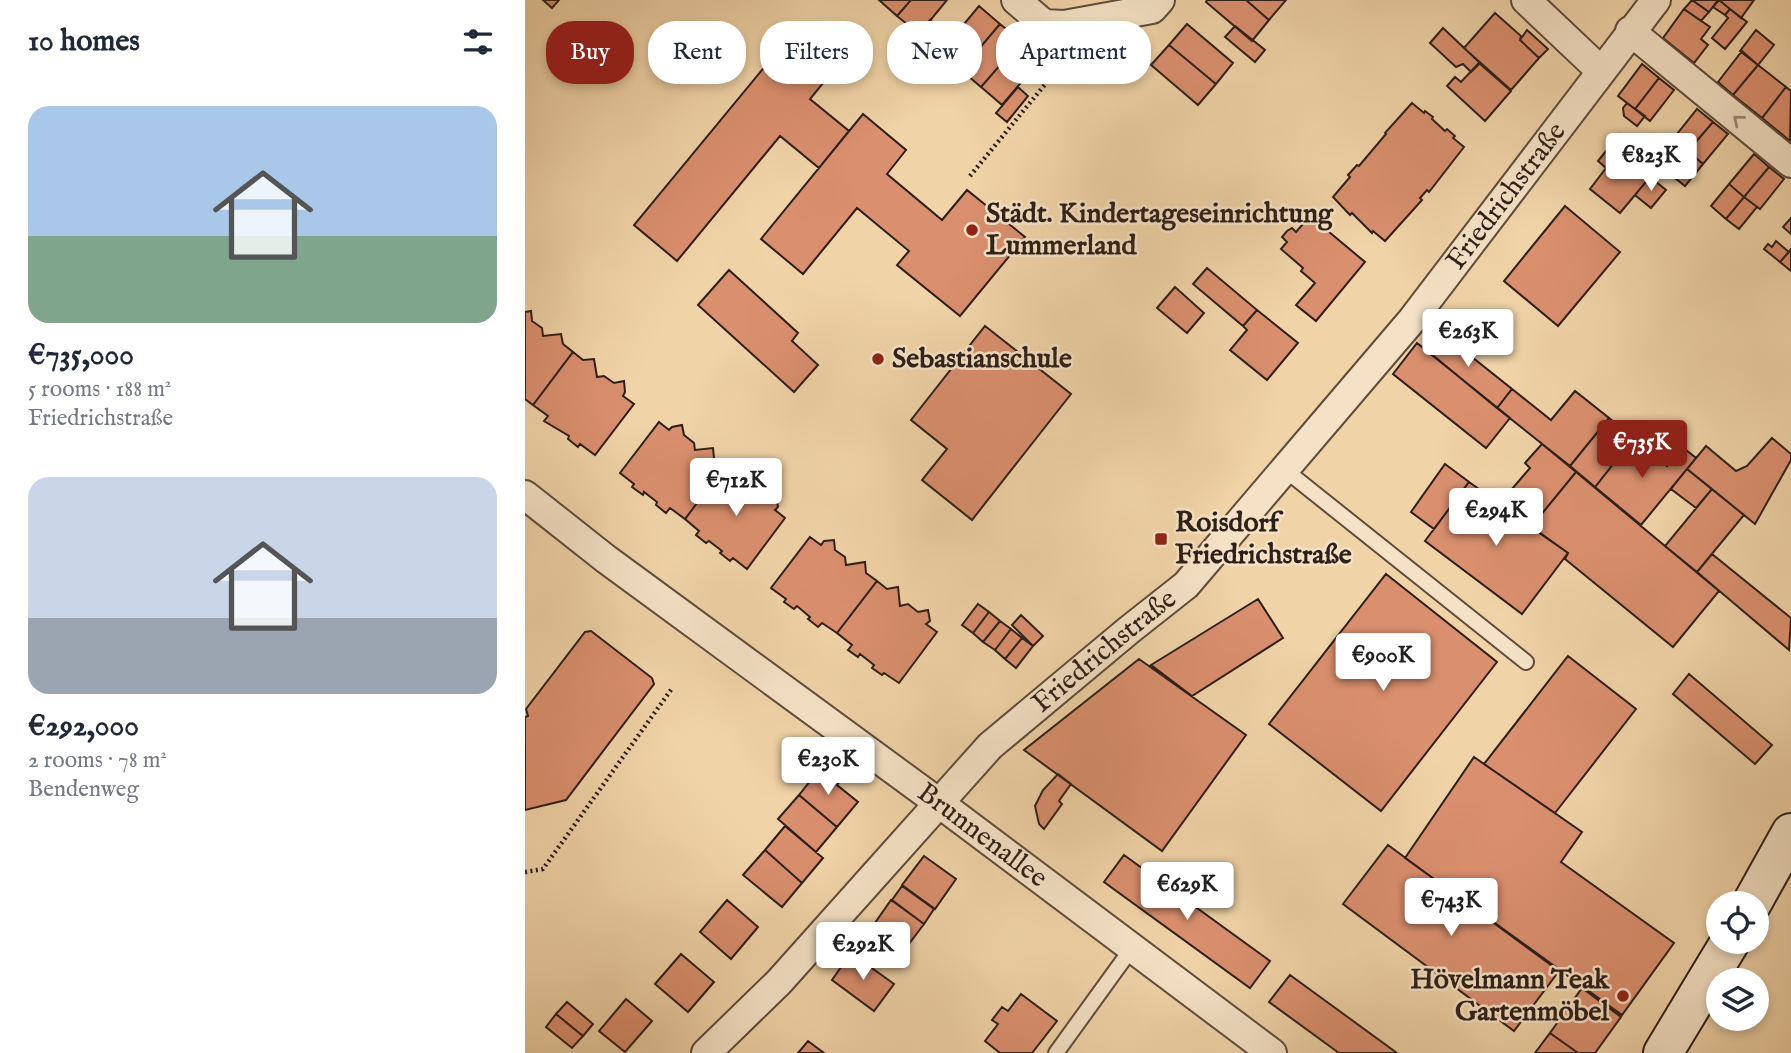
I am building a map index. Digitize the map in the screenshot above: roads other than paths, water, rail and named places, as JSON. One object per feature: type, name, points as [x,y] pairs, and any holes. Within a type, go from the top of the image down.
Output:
[{"type":"street","points":[[1016,0],[1044,24],[1064,25],[1152,9],[1160,0]]},
{"type":"street","points":[[1526,0],[1601,71]]},
{"type":"street","name":"Friedrichstraße","points":[[706,1053],[779,982],[990,746],[1187,585],[1412,320],[1655,0]]},
{"type":"street","points":[[1630,31],[1791,163]]},
{"type":"street","name":"Brunnenallee","points":[[525,495],[606,559],[939,803],[1272,1053]]},
{"type":"street","points":[[1759,891],[1791,833]]},
{"type":"street","points":[[1663,1053],[1723,954]]},
{"type":"lane","points":[[1284,469],[1526,662]]},
{"type":"lane","points":[[1056,1053],[1132,948]]},
{"type":"place","name":"Städt. Kindertageseinrichtung Lummerland","points":[[972,230]]},
{"type":"place","name":"Sebastianschule","points":[[878,359]]},
{"type":"place","name":"Roisdorf Friedrichstraße","points":[[1161,539]]},
{"type":"place","name":"Hövelmann Teak Gartenmöbel","points":[[1623,996]]}]
